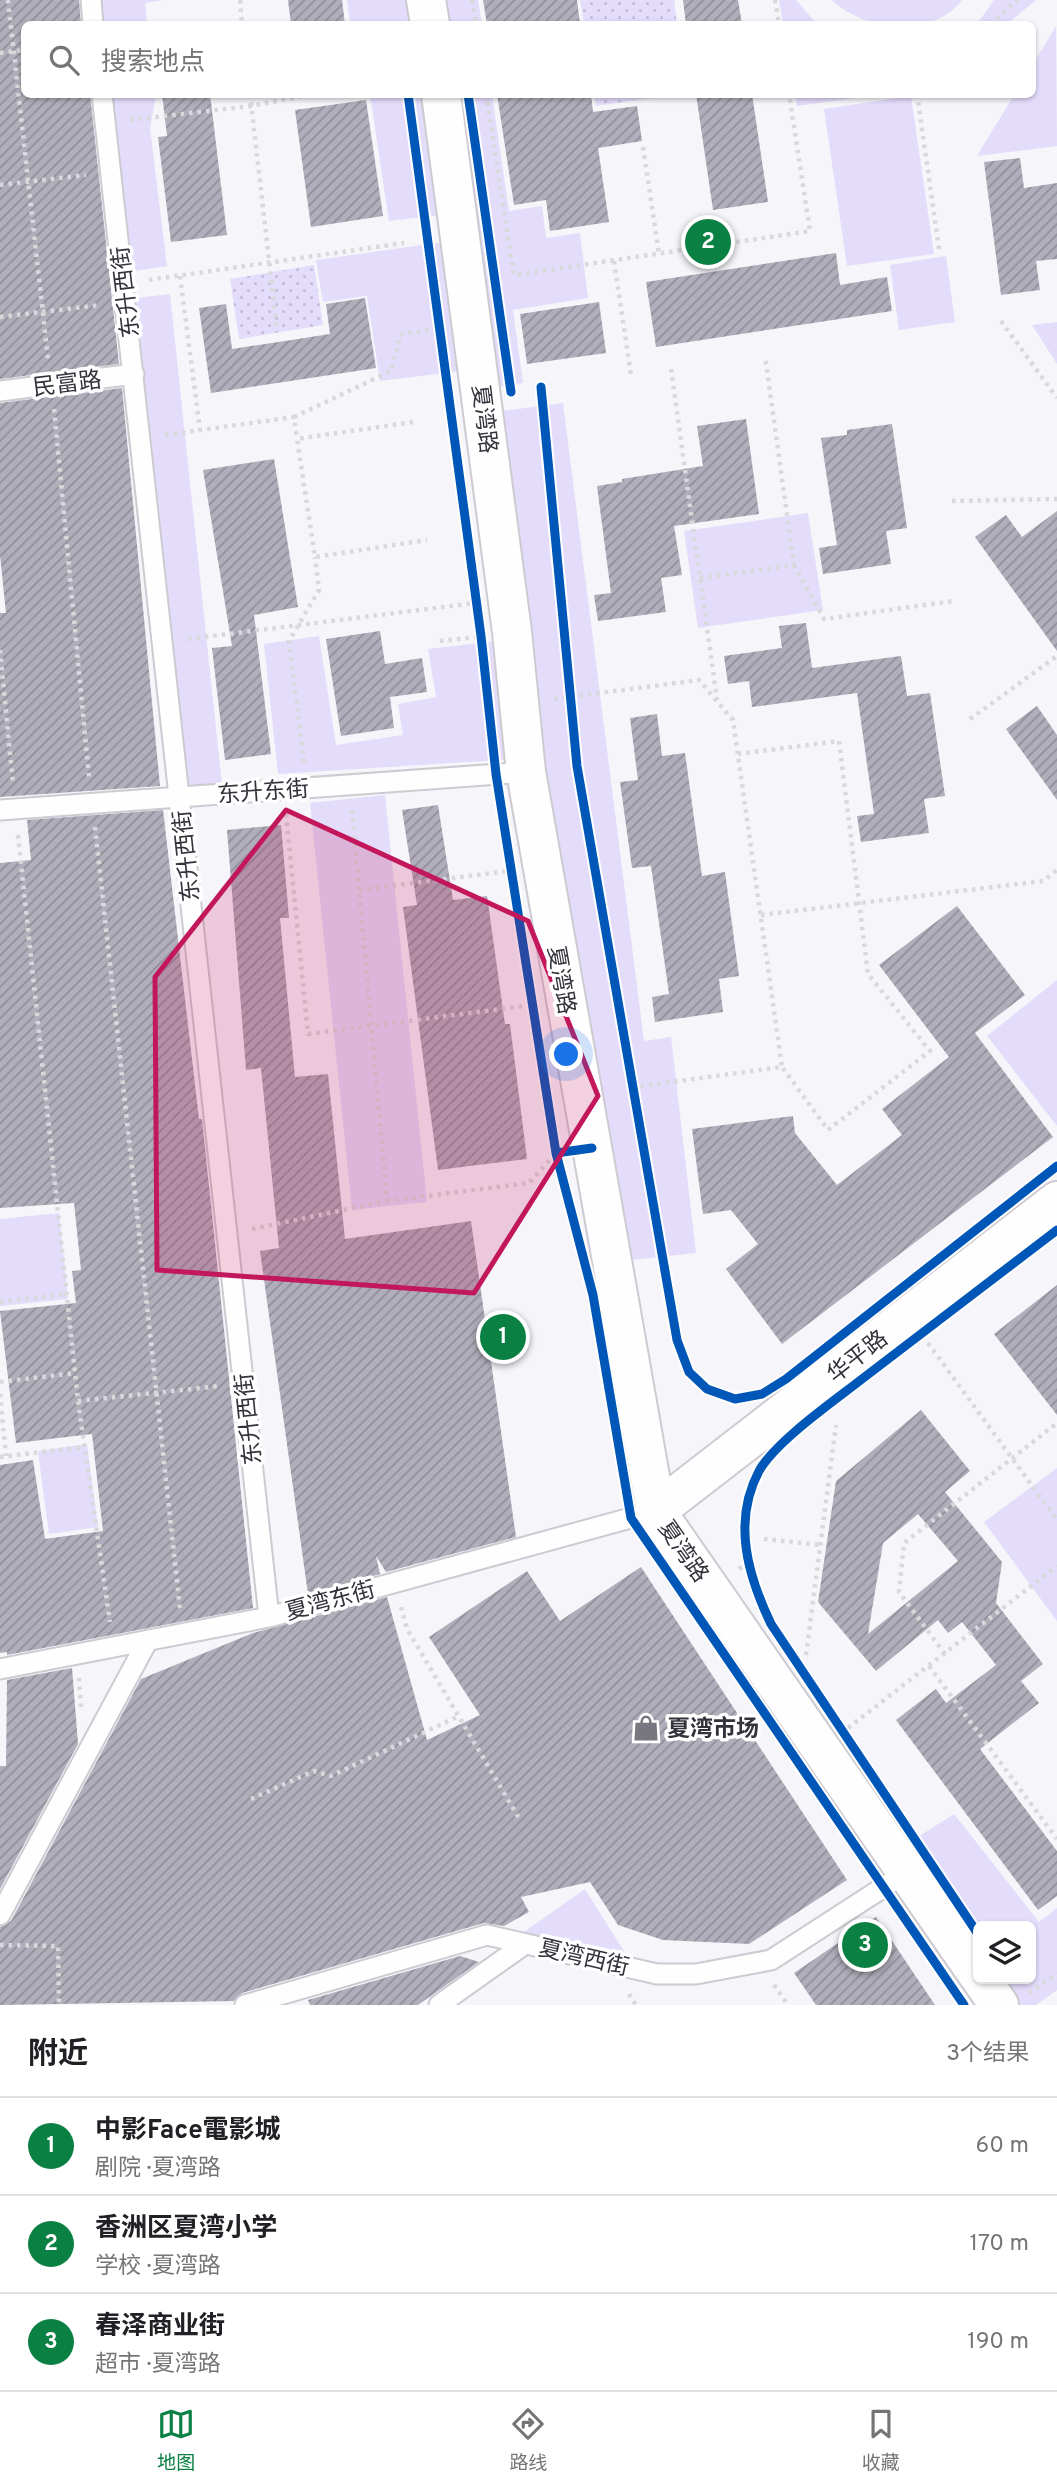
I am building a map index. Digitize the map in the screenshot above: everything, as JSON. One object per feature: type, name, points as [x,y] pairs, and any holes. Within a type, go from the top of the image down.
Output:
[{"type":"street","points":[[426,0],[430,21]]},
{"type":"street","name":"夏湾路","points":[[442,98],[574,1151],[656,1511],[906,1872],[1004,1992]]},
{"type":"street","name":"华平路","points":[[656,1511],[1057,1201]]},
{"type":"lane","points":[[91,0],[93,21]]},
{"type":"lane","name":"东升西街","points":[[102,98],[269,1617]]},
{"type":"lane","name":"民富路","points":[[0,391],[134,374]]},
{"type":"lane","name":"东升东街","points":[[8,809],[526,772]]},
{"type":"lane","name":"夏湾东街","points":[[0,1669],[269,1617],[656,1511]]},
{"type":"lane","points":[[0,1915],[148,1640]]},
{"type":"lane","name":"夏湾西街","points":[[245,2005],[486,1935],[657,1975],[696,1975],[771,1960],[906,1872]]},
{"type":"lane","points":[[439,2005],[525,1944]]},
{"type":"path","points":[[240,0],[242,21]]},
{"type":"path","points":[[472,0],[476,21]]},
{"type":"path","points":[[775,0],[778,21]]},
{"type":"path","points":[[993,21],[1017,0]]},
{"type":"path","points":[[0,52],[21,50]]},
{"type":"path","points":[[250,98],[277,330]]},
{"type":"path","points":[[105,123],[251,106],[292,98]]},
{"type":"path","points":[[487,98],[514,275],[810,231],[790,98]]},
{"type":"path","points":[[918,98],[939,249]]},
{"type":"path","points":[[643,147],[659,254]]},
{"type":"path","points":[[0,186],[111,173]]},
{"type":"path","points":[[0,317],[125,293],[180,276],[404,243]]},
{"type":"path","points":[[614,261],[631,375]]},
{"type":"path","points":[[180,276],[200,430]]},
{"type":"path","points":[[438,315],[442,342]]},
{"type":"path","points":[[1001,321],[1057,398]]},
{"type":"path","points":[[141,439],[294,417],[391,371],[401,334],[440,328]]},
{"type":"path","points":[[765,356],[794,565],[824,619],[953,601]]},
{"type":"path","points":[[671,369],[717,701]]},
{"type":"path","points":[[294,417],[319,590],[289,641],[307,788]]},
{"type":"path","points":[[297,439],[413,422]]},
{"type":"path","points":[[951,500],[1057,499]]},
{"type":"path","points":[[315,556],[428,540]]},
{"type":"path","points":[[699,578],[794,565]]},
{"type":"path","points":[[474,589],[478,614]]},
{"type":"path","points":[[163,642],[476,603]]},
{"type":"path","points":[[480,625],[483,650]]},
{"type":"path","points":[[0,650],[8,809],[78,1401],[114,1647]]},
{"type":"path","points":[[970,719],[1057,656]]},
{"type":"path","points":[[519,704],[699,680],[733,720],[782,1067],[828,1130],[930,1051],[868,974],[839,741],[738,754]]},
{"type":"path","points":[[569,683],[572,711]]},
{"type":"path","points":[[350,785],[387,1201]]},
{"type":"path","points":[[284,790],[308,1034],[372,1028],[533,1005]]},
{"type":"path","points":[[510,859],[514,884]]},
{"type":"path","points":[[761,915],[1043,881],[1057,870]]},
{"type":"path","points":[[359,890],[512,871]]},
{"type":"path","points":[[530,992],[535,1019]]},
{"type":"path","points":[[634,1087],[782,1067]]},
{"type":"path","points":[[632,1073],[636,1100]]},
{"type":"path","points":[[554,1140],[574,1151]]},
{"type":"path","points":[[559,1166],[574,1151]]},
{"type":"path","points":[[228,1234],[387,1201],[529,1183],[574,1151]]},
{"type":"path","points":[[0,1302],[67,1294]]},
{"type":"path","points":[[922,1334],[1057,1520]]},
{"type":"path","points":[[0,1382],[76,1373]]},
{"type":"path","points":[[78,1401],[244,1384]]},
{"type":"path","points":[[0,1394],[3,1456],[84,1447]]},
{"type":"path","points":[[944,1654],[899,1592],[904,1543],[1057,1423]]},
{"type":"path","points":[[806,1655],[836,1425]]},
{"type":"path","points":[[764,1539],[820,1545]]},
{"type":"path","points":[[745,1548],[751,1577]]},
{"type":"path","points":[[842,1733],[1057,1566]]},
{"type":"path","points":[[393,1583],[407,1629],[520,1819]]},
{"type":"path","points":[[929,1666],[1057,1838]]},
{"type":"path","points":[[251,1799],[314,1771],[331,1776],[459,1716]]},
{"type":"path","points":[[834,1722],[849,1744]]},
{"type":"path","points":[[0,1945],[58,1946],[59,2005]]},
{"type":"path","points":[[1004,1992],[1057,1973]]},
{"type":"highlighted area","points":[[286,810],[528,921],[598,1096],[474,1293],[157,1270],[155,977]]},
{"type":"shaded area","points":[[98,0],[163,0],[145,3],[147,21],[101,21]]},
{"type":"shaded area","points":[[347,0],[415,0],[418,21],[350,21]]},
{"type":"shaded area","points":[[434,0],[478,0],[482,21],[438,21]]},
{"type":"shaded area","points":[[580,0],[674,0],[677,21],[584,21]]},
{"type":"shaded area","points":[[779,0],[796,0],[814,21],[782,21]]},
{"type":"shaded area","points":[[832,0],[962,0],[934,21],[868,21],[845,10]]},
{"type":"shaded area","points":[[994,0],[1036,0],[1011,21],[979,21]]},
{"type":"shaded area","points":[[1056,26],[1057,146],[977,156],[1012,98],[1036,98],[1036,59]]},
{"type":"shaded area","points":[[109,98],[155,98],[150,128],[167,266],[129,272]]},
{"type":"shaded area","points":[[370,98],[431,98],[450,214],[389,221]]},
{"type":"shaded area","points":[[450,98],[492,98],[509,211],[542,206],[546,238],[580,233],[588,298],[513,310],[523,383],[497,387]]},
{"type":"shaded area","points":[[595,98],[651,98],[596,106]]},
{"type":"shaded area","points":[[796,98],[856,98],[797,106]]},
{"type":"shaded area","points":[[911,98],[934,254],[847,266],[824,109]]},
{"type":"shaded area","points":[[451,241],[468,370],[380,381],[367,296],[323,302],[316,260]]},
{"type":"shaded area","points":[[946,256],[955,322],[899,330],[890,265]]},
{"type":"shaded area","points":[[314,265],[323,325],[239,339],[230,279]]},
{"type":"shaded area","points":[[170,294],[222,785],[188,789],[136,298]]},
{"type":"shaded area","points":[[1057,322],[1057,364],[1032,325]]},
{"type":"shaded area","points":[[563,403],[644,1041],[671,1037],[696,1253],[623,1261],[539,766],[502,411]]},
{"type":"shaded area","points":[[808,513],[823,610],[698,628],[684,531]]},
{"type":"shaded area","points":[[319,636],[336,745],[403,735],[398,704],[436,697],[428,649],[504,640],[516,759],[278,774],[264,644]]},
{"type":"shaded area","points":[[385,795],[427,1202],[352,1210],[310,803]]},
{"type":"shaded area","points":[[1057,980],[1057,1126],[987,1036]]},
{"type":"shaded area","points":[[59,1213],[68,1299],[0,1306],[0,1219]]},
{"type":"shaded area","points":[[87,1444],[98,1527],[49,1534],[38,1451]]},
{"type":"shaded area","points":[[1057,1468],[1057,1621],[984,1522]]},
{"type":"shaded area","points":[[954,1814],[1039,1922],[1057,1908],[1057,1990],[1036,2005],[1014,2005],[999,1984],[1036,1984],[1036,1921],[973,1921],[973,1948],[902,1847]]},
{"type":"shaded area","points":[[585,1889],[630,1961],[521,1934]]},
{"type":"building","points":[[0,0],[79,0],[81,21],[21,21],[21,98],[90,98],[119,364],[0,379]]},
{"type":"building","points":[[288,0],[342,0],[345,21],[291,21]]},
{"type":"building","points":[[483,0],[577,0],[580,21],[486,21]]},
{"type":"building","points":[[683,0],[738,0],[742,21],[686,21]]},
{"type":"building","points":[[162,98],[210,98],[227,235],[171,242],[158,137],[167,136]]},
{"type":"building","points":[[498,98],[591,98],[593,112],[637,106],[642,141],[598,148],[609,222],[550,231],[546,200],[514,205]]},
{"type":"building","points":[[697,98],[753,98],[768,202],[713,210]]},
{"type":"building","points":[[366,100],[383,216],[311,227],[295,110]]},
{"type":"building","points":[[1020,158],[1024,188],[1057,183],[1057,259],[1036,261],[1040,290],[1001,295],[984,162]]},
{"type":"building","points":[[836,253],[840,285],[887,277],[892,311],[656,347],[646,282]]},
{"type":"building","points":[[365,298],[376,368],[211,393],[199,308],[226,304],[232,349],[330,334],[326,304]]},
{"type":"building","points":[[599,302],[606,353],[527,364],[520,314]]},
{"type":"building","points":[[122,388],[160,786],[0,797],[0,613],[6,613],[0,555],[0,403]]},
{"type":"building","points":[[746,419],[759,514],[674,526],[682,575],[661,578],[666,612],[598,621],[594,595],[611,593],[597,486],[622,482],[622,479],[703,466],[697,426]]},
{"type":"building","points":[[892,424],[907,528],[886,531],[891,564],[823,574],[819,548],[837,545],[821,438],[847,435],[847,430]]},
{"type":"building","points":[[274,459],[298,607],[254,615],[271,754],[225,760],[212,648],[232,646],[203,470]]},
{"type":"building","points":[[1057,511],[1057,651],[975,537],[1006,515],[1022,537]]},
{"type":"building","points":[[806,623],[812,668],[901,656],[907,696],[930,693],[945,796],[924,799],[929,833],[861,842],[857,816],[874,814],[857,693],[752,707],[749,681],[728,684],[724,656],[782,648],[779,626]]},
{"type":"building","points":[[380,631],[385,664],[422,658],[427,692],[390,697],[394,728],[341,736],[326,639]]},
{"type":"building","points":[[1037,706],[1057,735],[1057,800],[1006,729]]},
{"type":"building","points":[[657,714],[662,756],[685,753],[702,876],[725,872],[739,976],[719,979],[723,1012],[655,1022],[652,997],[669,994],[651,866],[632,868],[620,782],[638,780],[630,718]]},
{"type":"building","points":[[438,805],[453,900],[487,896],[505,1024],[510,1024],[527,1159],[438,1170],[403,907],[417,905],[402,810]]},
{"type":"building","points":[[163,810],[199,1119],[202,1119],[253,1608],[7,1655],[7,1652],[0,1653],[0,1465],[33,1460],[45,1539],[103,1531],[92,1434],[16,1443],[0,1311],[76,1303],[72,1271],[81,1270],[74,1203],[0,1208],[0,863],[31,860],[27,820]]},
{"type":"building","points":[[281,825],[289,918],[280,918],[295,1077],[328,1074],[345,1239],[471,1221],[516,1537],[386,1572],[376,1556],[380,1574],[308,1594],[260,1251],[279,1248],[261,1068],[246,1070],[227,830]]},
{"type":"building","points":[[957,906],[1025,995],[975,1033],[1053,1137],[782,1344],[726,1269],[758,1244],[731,1210],[703,1214],[692,1129],[793,1116],[795,1133],[837,1185],[902,1135],[882,1109],[949,1057],[879,965]]},
{"type":"building","points":[[1057,1285],[1057,1415],[994,1334]]},
{"type":"building","points":[[921,1410],[970,1471],[945,1492],[1002,1562],[996,1603],[1043,1664],[1021,1681],[1039,1703],[980,1749],[1057,1851],[1057,1896],[1038,1910],[896,1720],[936,1689],[946,1703],[996,1665],[962,1622],[948,1633],[938,1620],[876,1671],[818,1602],[836,1481]],"holes":[[[918,1514],[958,1561],[868,1634],[883,1543]]]},
{"type":"building","points":[[641,1567],[847,1880],[749,1944],[663,1940],[618,1925],[590,1882],[521,1897],[529,1912],[504,1926],[484,1923],[242,1993],[234,2001],[0,2005],[0,1927],[11,1921],[141,1679],[253,1633],[387,1597],[427,1740],[480,1715],[429,1637],[527,1571],[560,1621]]},
{"type":"building","points":[[72,1668],[78,1744],[0,1889],[0,1766],[6,1766],[7,1680]]},
{"type":"building","points":[[876,1917],[935,2005],[816,2005],[794,1973]]},
{"type":"building","points":[[460,1956],[479,1962],[418,2005],[310,2005],[308,2000]]},
{"type":"cycle path","points":[[409,98],[481,636],[496,774],[556,1153],[592,1148]]},
{"type":"cycle path","points":[[469,98],[511,392]]},
{"type":"cycle path","points":[[541,387],[577,766],[677,1340],[689,1372],[707,1389],[735,1399],[762,1394],[786,1379],[1057,1166]]},
{"type":"cycle path","points":[[556,1153],[593,1295],[631,1518],[964,2005]]},
{"type":"cycle path","points":[[973,1927],[771,1624],[750,1568],[746,1549],[746,1510],[759,1471],[778,1447],[822,1410],[1057,1230]]},
{"type":"place","name":"香洲区夏湾小学","points":[[708,242]]},
{"type":"place","name":"中影Face電影城","points":[[503,1337]]},
{"type":"place","name":"夏湾市场","points":[[646,1728]]},
{"type":"place","name":"春泽商业街","points":[[865,1945]]}]
